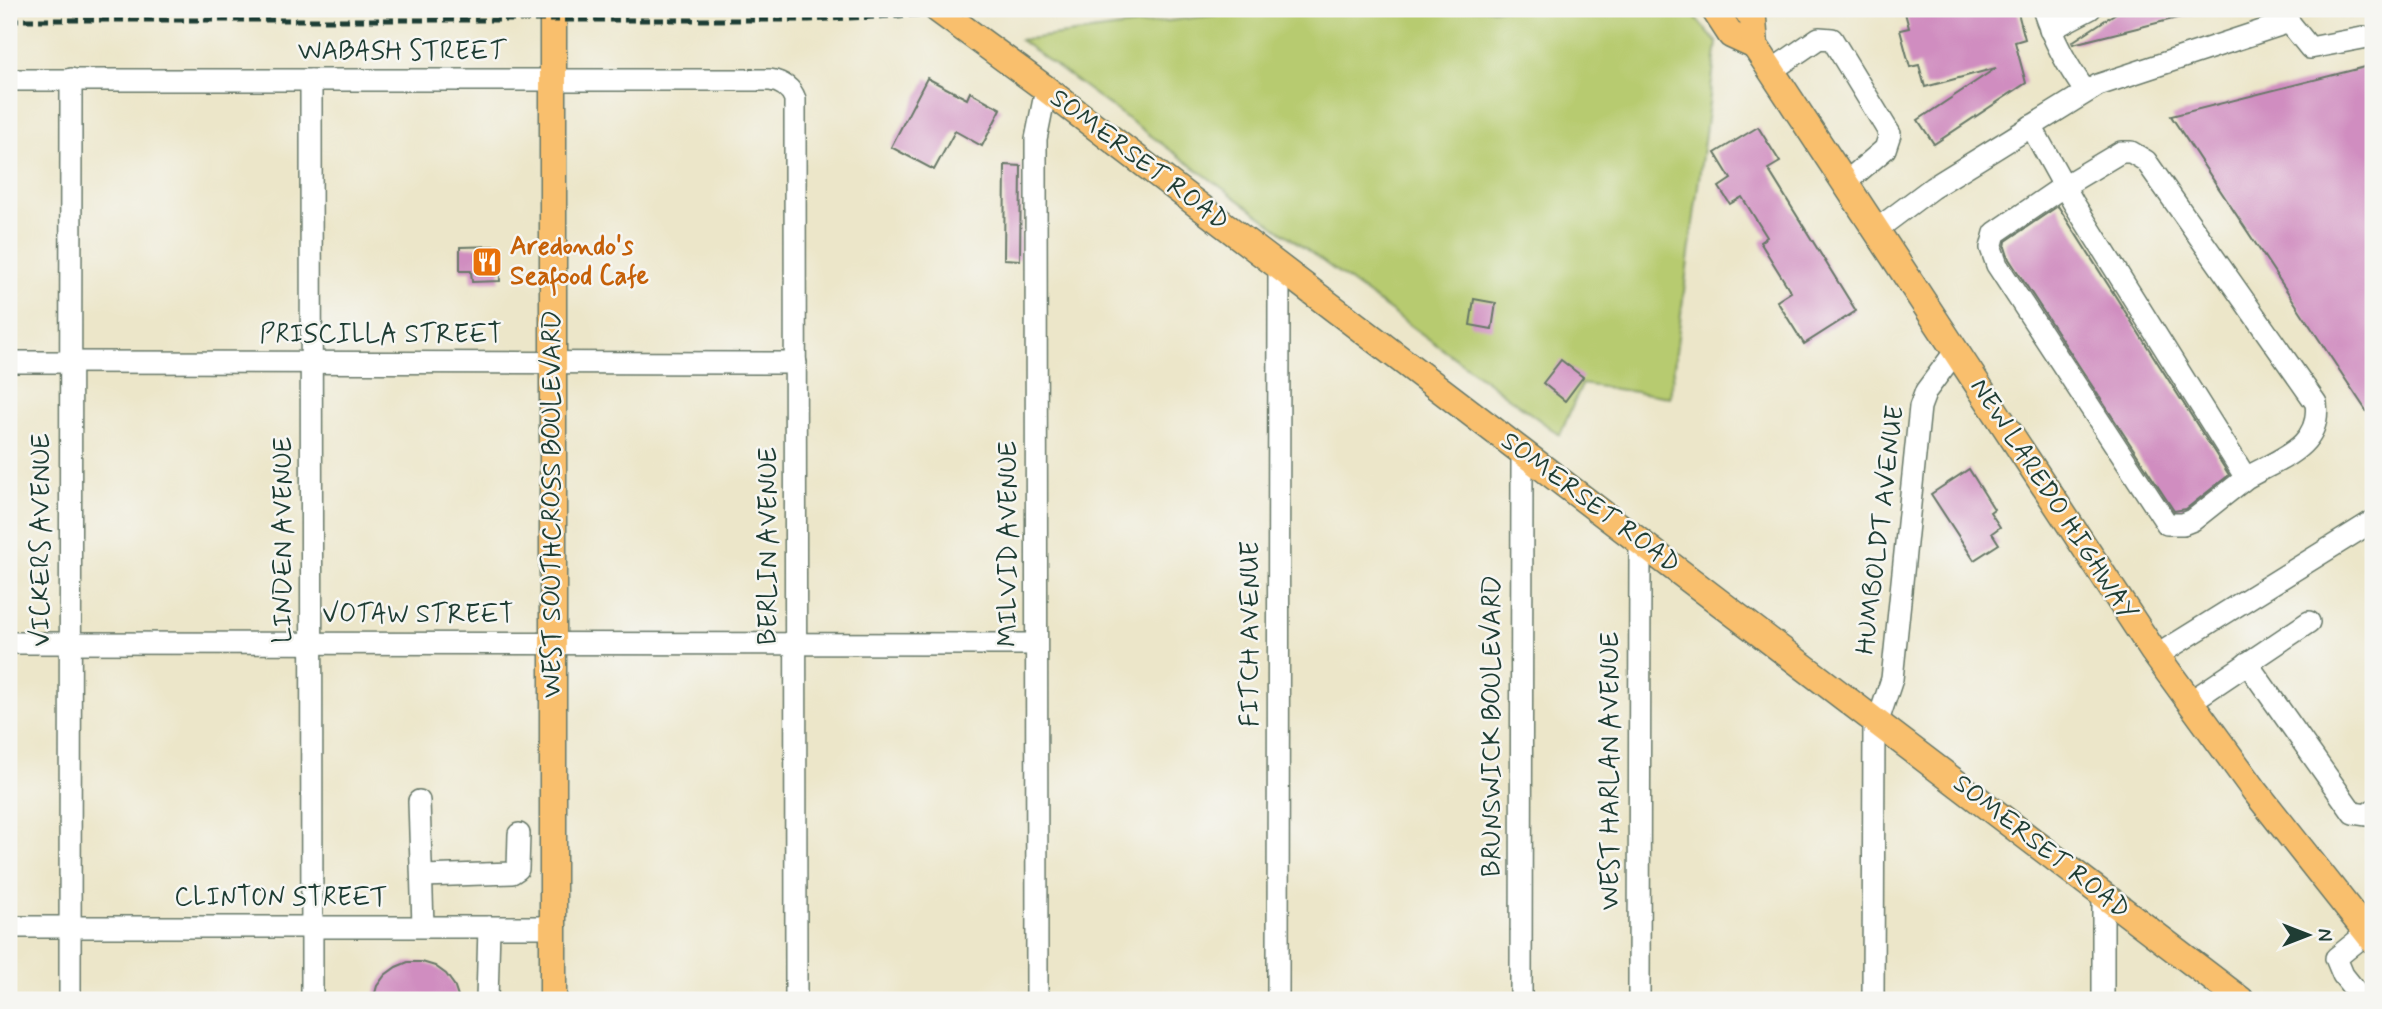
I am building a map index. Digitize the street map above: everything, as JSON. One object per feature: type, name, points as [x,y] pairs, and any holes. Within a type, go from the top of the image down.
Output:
[{"type":"main road","name":"WEST SOUTHCROSS BOULEVARD","points":[[553,9],[553,1000]]},
{"type":"main road","name":"NEW LAREDO HIGHWAY","points":[[1714,9],[1731,34],[1755,46]]},
{"type":"main road","name":"NEW LAREDO HIGHWAY","points":[[1746,9],[1753,19],[1755,46],[2156,656],[2255,791],[2370,936]]},
{"type":"main road","name":"SOMERSET ROAD","points":[[949,13],[2241,1000]]},
{"type":"street","points":[[2043,9],[2065,62],[2092,89]]},
{"type":"street","points":[[2050,30],[2090,9]]},
{"type":"street","points":[[1876,230],[1932,188],[2092,89],[2287,15],[2310,48],[2373,36]]},
{"type":"street","points":[[1771,71],[1819,38],[1832,39],[1890,134],[1885,149],[1845,183]]},
{"type":"street","name":"VICKERS AVENUE","points":[[70,1000],[71,79]]},
{"type":"street","name":"WABASH STREET","points":[[9,80],[770,80],[779,82],[792,92]]},
{"type":"street","name":"LINDEN AVENUE","points":[[311,80],[312,1000]]},
{"type":"street","name":"MILVID AVENUE","points":[[1037,1000],[1036,139],[1046,89]]},
{"type":"street","name":"BERLIN AVENUE","points":[[792,92],[795,99],[796,1000]]},
{"type":"street","points":[[2031,126],[2064,186],[2246,478]]},
{"type":"street","points":[[2121,152],[2132,152],[2146,161],[2316,403],[2318,418],[2305,444],[2246,478],[2193,520],[2183,524],[2167,524],[1997,265],[1991,248],[1995,233],[2064,186],[2121,152]]},
{"type":"street","name":"FITCH AVENUE","points":[[1278,1000],[1279,267]]},
{"type":"street","name":"HUMBOLDT AVENUE","points":[[1873,1000],[1876,720],[1892,679],[1920,407],[1926,391],[1955,352]]},
{"type":"street","name":"PRISCILLA STREET","points":[[9,362],[796,363]]},
{"type":"street","name":"BRUNSWICK BOULEVARD","points":[[1521,1000],[1522,452]]},
{"type":"street","points":[[2156,656],[2373,521]]},
{"type":"street","name":"WEST HARLAN AVENUE","points":[[1639,1000],[1640,542]]},
{"type":"street","points":[[2190,702],[2309,622]]},
{"type":"street","name":"VOTAW STREET","points":[[9,643],[1036,644]]},
{"type":"street","points":[[2247,663],[2353,813],[2367,815],[2373,810]]},
{"type":"street","points":[[419,801],[423,926]]},
{"type":"street","points":[[423,876],[512,873],[518,869],[519,834]]},
{"type":"street","points":[[2103,896],[2103,1000]]},
{"type":"street","name":"CLINTON STREET","points":[[9,927],[553,927]]},
{"type":"street","points":[[487,1000],[489,927]]},
{"type":"street","points":[[2363,1000],[2343,975],[2336,958],[2370,936]]},
{"type":"green space","points":[[1688,9],[1717,43],[1670,397],[1582,384],[1560,435],[1020,40],[1247,11]]},
{"type":"building","points":[[1904,9],[2017,9],[2025,39],[2015,42],[2026,83],[1934,144],[1918,120],[1996,68],[1925,87],[1919,65],[1910,67],[1900,30],[1909,28]]},
{"type":"building","points":[[2122,9],[2193,9],[2193,14],[2073,44],[2072,42]]},
{"type":"building","points":[[2373,65],[2373,421],[2171,116]]},
{"type":"building","points":[[927,78],[967,99],[970,92],[1001,109],[982,146],[955,131],[934,170],[891,147]]},
{"type":"building","points":[[1758,127],[1780,162],[1768,169],[1856,311],[1804,344],[1777,301],[1791,292],[1760,242],[1767,237],[1742,197],[1730,204],[1719,187],[1731,179],[1715,153]]},
{"type":"building","points":[[1005,165],[1021,166],[1020,260],[1004,259]]},
{"type":"building","points":[[2058,206],[2229,475],[2186,509],[2174,511],[2009,259],[2006,241]]},
{"type":"building","points":[[499,246],[500,281],[472,282],[471,271],[460,271],[460,247]]},
{"type":"building","points":[[1474,299],[1496,303],[1492,329],[1470,325]]},
{"type":"building","points":[[1561,360],[1583,377],[1565,401],[1543,383]]},
{"type":"building","points":[[1969,469],[1994,509],[1990,512],[2000,527],[1992,533],[1999,544],[1974,560],[1931,494]]},
{"type":"building","points":[[408,962],[435,966],[446,974],[454,985],[459,1000],[373,1000],[377,986],[385,975]]},
{"type":"railway","points":[[9,20],[808,20],[1043,9]]},
{"type":"place","name":"Aredondo's Seafood Cafe","points":[[487,262]]}]
